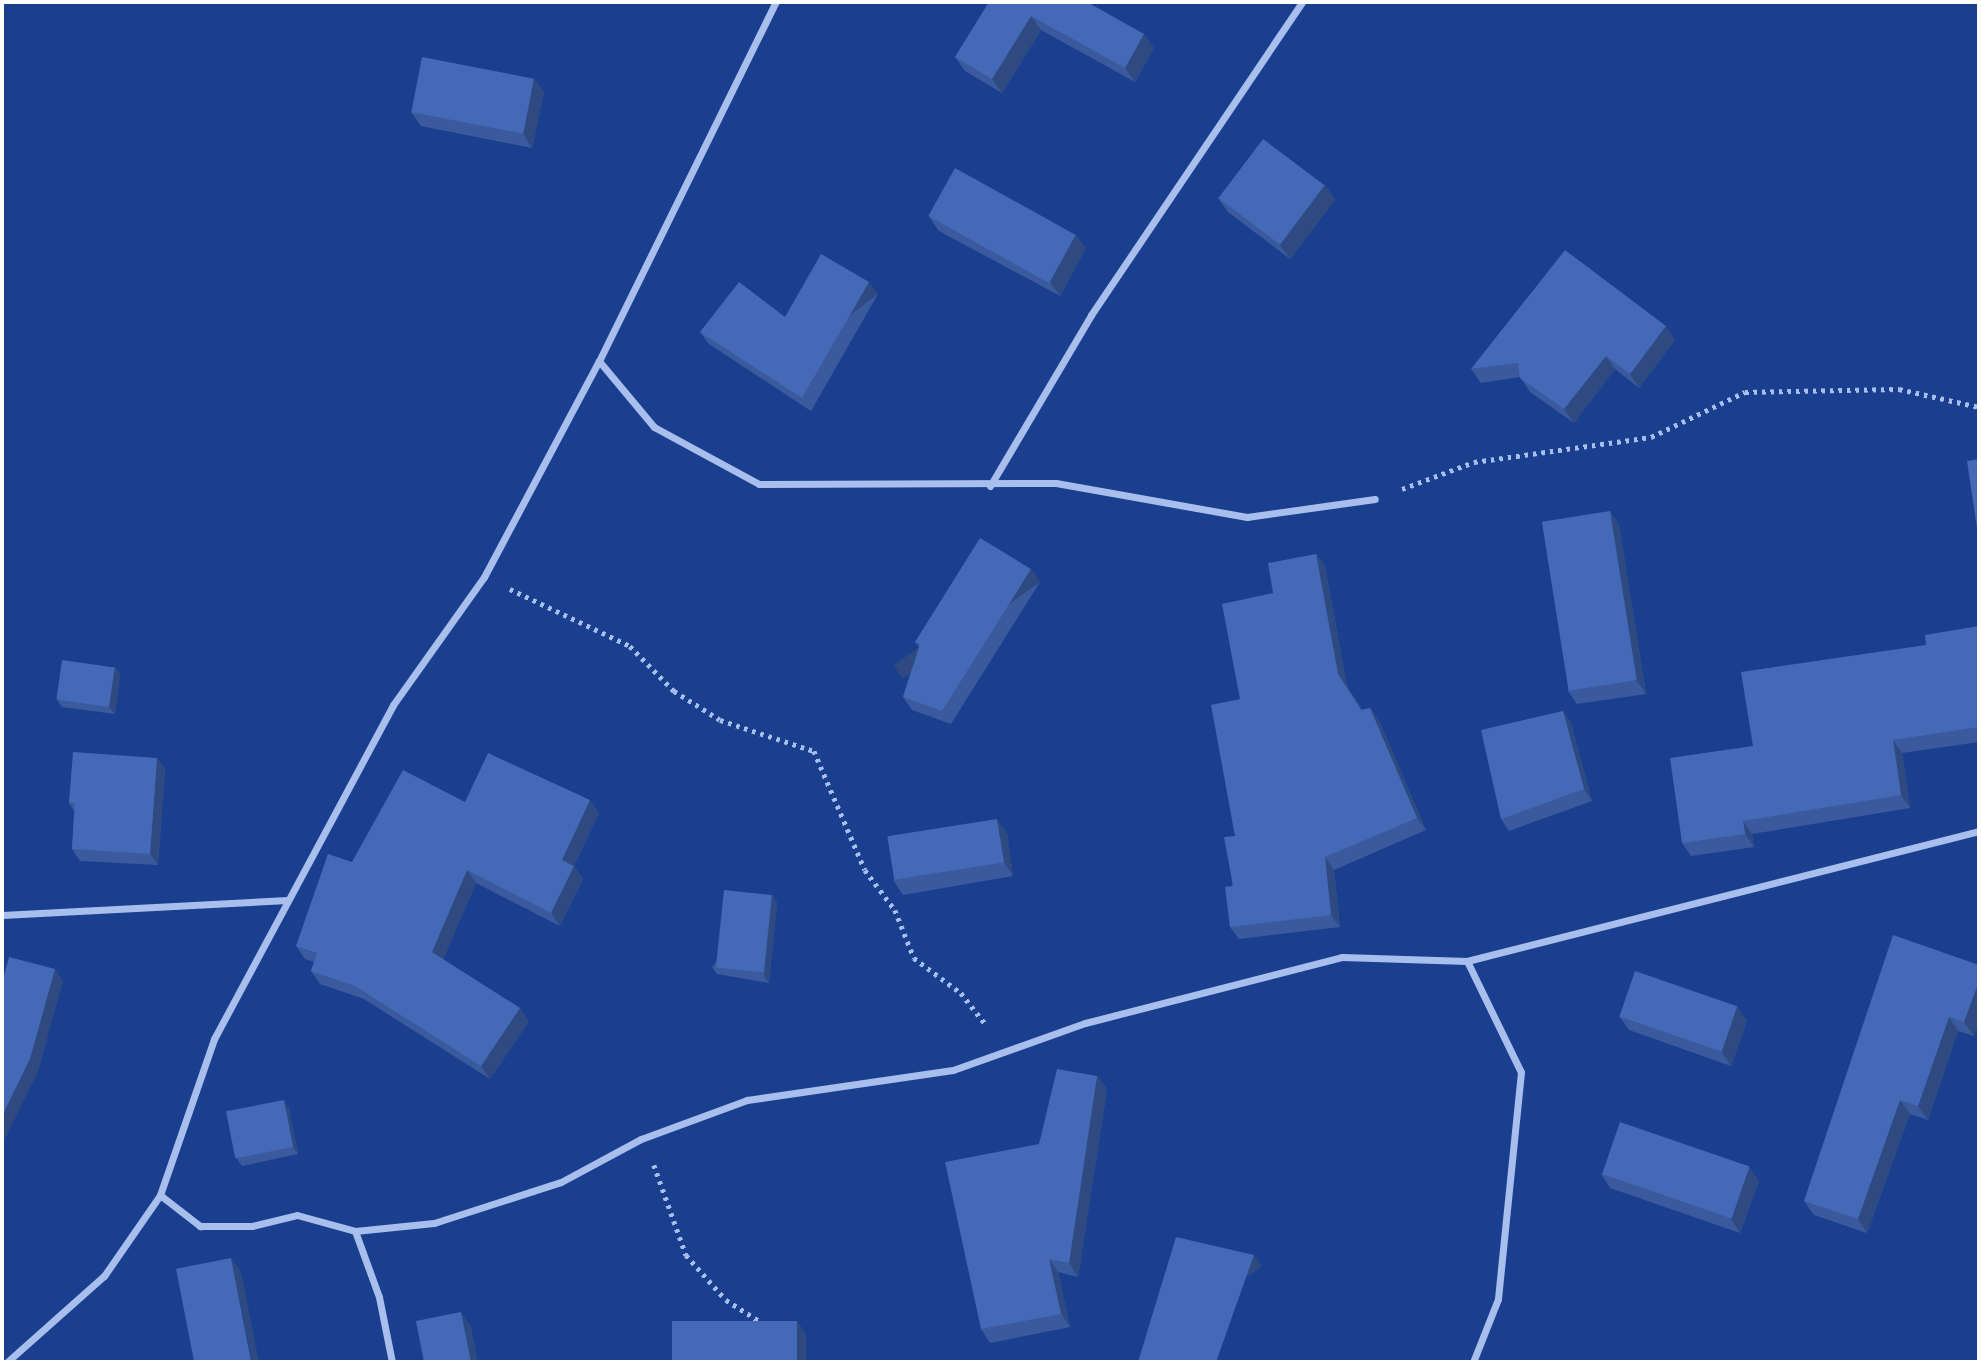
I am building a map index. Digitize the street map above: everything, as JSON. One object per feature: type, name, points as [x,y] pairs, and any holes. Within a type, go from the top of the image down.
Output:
[{"type":"street","points":[[7,1362],[104,1276],[160,1195],[214,1039],[393,705],[484,577],[600,361],[776,2]]},
{"type":"street","points":[[989,486],[1091,315],[1302,2]]},
{"type":"street","points":[[600,361],[654,427],[759,484],[989,486],[1056,483],[1247,517],[1375,499]]},
{"type":"street","points":[[160,1195],[200,1226],[252,1226],[297,1216],[355,1231],[434,1223],[561,1182],[641,1139],[747,1100],[953,1070],[1235,980],[1342,957],[1466,961],[1979,831]]},
{"type":"street","points":[[2,915],[288,900]]},
{"type":"street","points":[[1466,961],[1521,1072],[1498,1298],[1473,1362]]},
{"type":"street","points":[[355,1231],[379,1297],[391,1362]]},
{"type":"path","points":[[1375,499],[1474,462],[1651,437],[1745,392],[1899,389],[1979,407]]},
{"type":"path","points":[[484,577],[630,646],[674,691],[720,720],[814,751],[865,870],[895,910],[914,958],[961,993],[1007,1051]]},
{"type":"path","points":[[641,1139],[686,1255],[726,1300],[767,1326]]},
{"type":"building","points":[[989,2],[1087,2],[1144,34],[1125,68],[1031,16],[992,79],[955,57]]},
{"type":"building","points":[[422,57],[534,79],[523,134],[411,112]]},
{"type":"building","points":[[1263,139],[1324,185],[1280,244],[1218,198]]},
{"type":"building","points":[[955,168],[1076,235],[1049,283],[928,216]]},
{"type":"building","points":[[1565,250],[1666,326],[1630,374],[1606,356],[1564,409],[1520,378],[1518,363],[1471,369]]},
{"type":"building","points":[[821,254],[869,282],[802,398],[700,332],[739,282],[785,317]]},
{"type":"building","points":[[1979,459],[1979,541],[1967,461]]},
{"type":"building","points":[[1610,511],[1637,680],[1569,691],[1542,522]]},
{"type":"building","points":[[980,538],[1031,569],[942,711],[903,697],[920,644],[915,642]]},
{"type":"building","points":[[1316,554],[1338,674],[1361,710],[1370,708],[1417,818],[1325,857],[1331,915],[1230,927],[1225,887],[1233,886],[1224,837],[1235,836],[1211,705],[1240,699],[1222,604],[1273,593],[1268,563]]},
{"type":"building","points":[[1979,626],[1979,727],[1893,740],[1901,795],[1743,821],[1745,834],[1682,843],[1670,758],[1753,746],[1741,672],[1926,645],[1925,635]]},
{"type":"building","points":[[62,660],[114,667],[109,707],[56,700]]},
{"type":"building","points":[[1563,711],[1584,789],[1501,819],[1481,730]]},
{"type":"building","points":[[73,752],[157,758],[150,854],[72,849],[75,803],[69,803]]},
{"type":"building","points":[[488,753],[590,800],[562,860],[574,866],[551,913],[467,870],[432,952],[520,1008],[481,1066],[355,986],[311,971],[317,953],[296,946],[328,854],[352,862],[403,770],[465,802]]},
{"type":"building","points":[[997,819],[1004,862],[894,880],[887,836]]},
{"type":"building","points":[[724,890],[772,895],[764,973],[716,968]]},
{"type":"building","points":[[1893,935],[1979,965],[1979,981],[1964,1022],[1949,1017],[1918,1106],[1900,1100],[1858,1219],[1804,1201]]},
{"type":"building","points":[[9,957],[55,969],[30,1059],[2,1116],[2,983]]},
{"type":"building","points":[[1635,971],[1737,1006],[1721,1052],[1619,1016]]},
{"type":"building","points":[[1057,1069],[1097,1076],[1069,1263],[1049,1259],[1061,1314],[981,1329],[945,1162],[1039,1144]]},
{"type":"building","points":[[284,1100],[293,1147],[235,1158],[226,1111]]},
{"type":"building","points":[[1620,1122],[1750,1167],[1732,1219],[1602,1174]]},
{"type":"building","points":[[1176,1237],[1254,1255],[1216,1362],[1138,1362]]},
{"type":"building","points":[[231,1258],[251,1362],[194,1362],[176,1269]]},
{"type":"building","points":[[461,1312],[471,1362],[424,1362],[416,1321]]},
{"type":"building","points":[[672,1321],[797,1321],[797,1362],[672,1362]]}]
